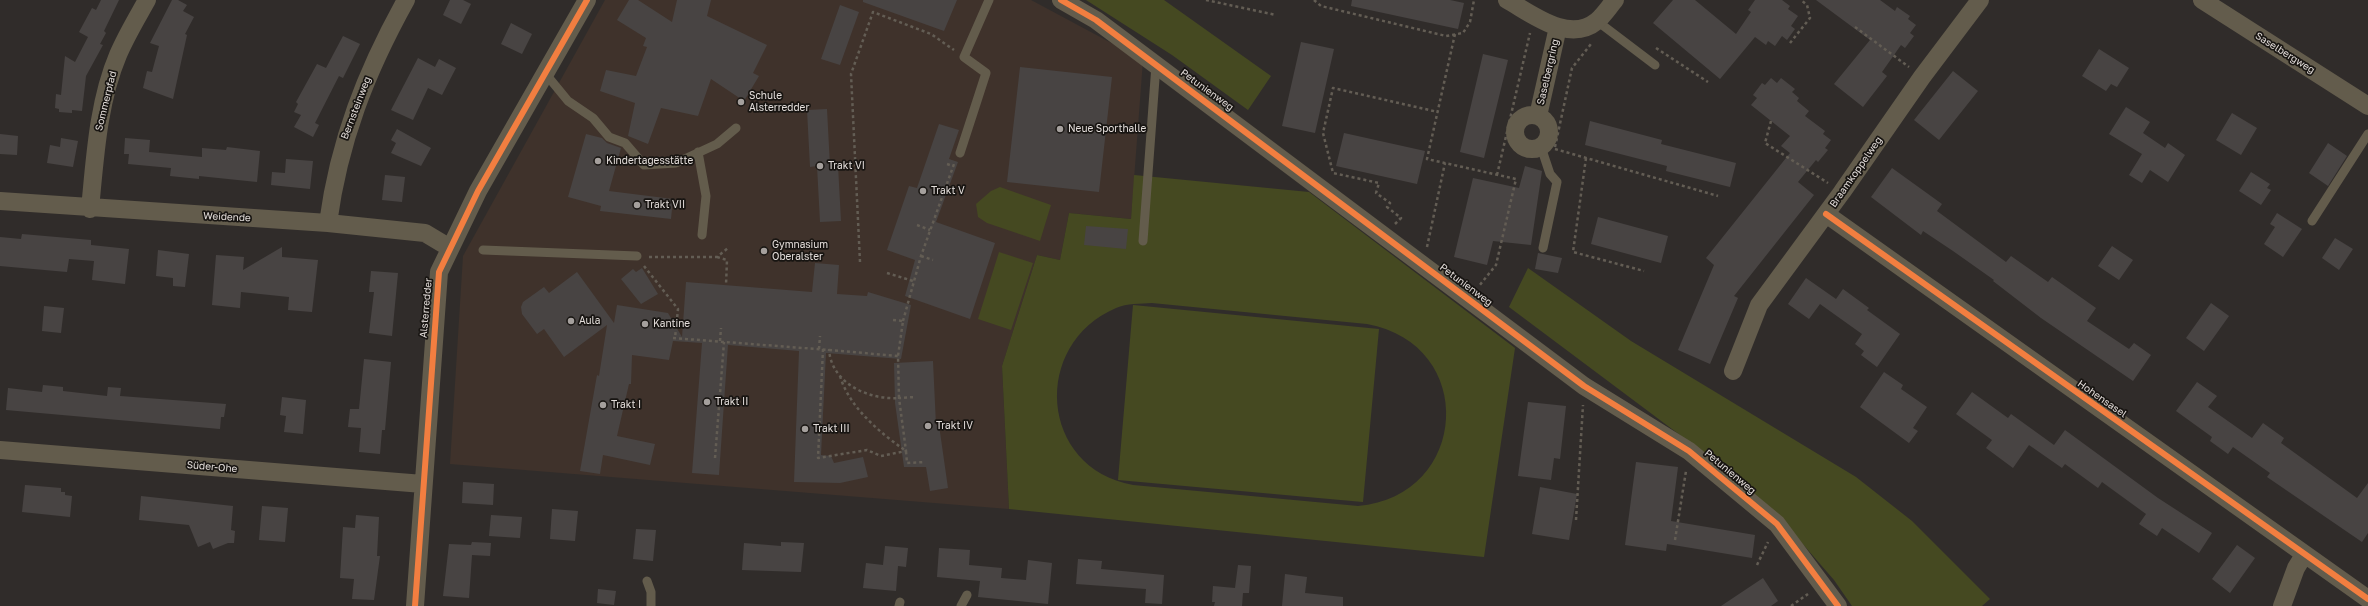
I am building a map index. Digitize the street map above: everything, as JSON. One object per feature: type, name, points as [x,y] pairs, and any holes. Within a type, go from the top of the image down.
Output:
[{"type":"street","name":"Sommerpfad","points":[[90,209],[97,140],[106,96],[118,55],[147,0]]},
{"type":"street","name":"Bernsteinweg","points":[[328,223],[338,161],[355,108],[387,34],[406,0]]},
{"type":"street","name":"Alsterredder","points":[[415,606],[439,272],[478,191],[587,0]]},
{"type":"street","name":"Petunienweg","points":[[1061,0],[1096,20],[1584,386],[1689,451],[1777,524],[1838,606]]},
{"type":"street","name":"Saselbergring","points":[[1507,0],[1558,27],[1577,30],[1597,21],[1615,0]]},
{"type":"street","name":"Braamkoppelweg","points":[[1733,371],[1759,305],[1842,192],[1922,77],[1980,0]]},
{"type":"street","name":"Saselbergweg","points":[[2202,0],[2368,106]]},
{"type":"street","name":"Saselbergring","points":[[1538,116],[1558,27]]},
{"type":"street","name":"Saselbergring","points":[[1526,116],[1538,116],[1547,124],[1549,130],[1547,148],[1525,148],[1517,141],[1515,129],[1521,119],[1526,116]]},
{"type":"street","name":"Weidende","points":[[0,201],[90,209],[328,223],[425,233],[450,248]]},
{"type":"street","name":"Hohensasel","points":[[1826,214],[2368,599]]},
{"type":"street","name":"Süder-Ohe","points":[[0,450],[423,484]]},
{"type":"street","points":[[2282,606],[2296,568],[2304,555]]},
{"type":"lane","points":[[960,153],[986,73],[964,57],[989,0]]},
{"type":"lane","points":[[1597,21],[1655,64]]},
{"type":"lane","points":[[1143,241],[1156,65]]},
{"type":"lane","points":[[545,73],[568,101],[593,118],[609,136],[625,143],[644,165],[676,163],[717,144],[736,128]]},
{"type":"lane","points":[[2312,221],[2368,134]]},
{"type":"lane","points":[[1543,248],[1556,182],[1550,174],[1547,148]]},
{"type":"lane","points":[[698,152],[706,196],[702,235]]},
{"type":"lane","points":[[483,250],[637,256]]},
{"type":"lane","points":[[647,581],[651,592],[650,606]]},
{"type":"lane","points":[[961,606],[967,595]]},
{"type":"path","points":[[1206,0],[1276,15]]},
{"type":"path","points":[[1314,0],[1321,6],[1446,36],[1463,33],[1470,22],[1474,0]]},
{"type":"path","points":[[1790,43],[1810,18],[1807,5],[1800,0]]},
{"type":"path","points":[[860,262],[851,74],[873,12],[931,34],[964,57]]},
{"type":"path","points":[[1497,175],[1534,15]]},
{"type":"path","points":[[1597,21],[1596,37],[1572,68],[1547,148],[1718,196]]},
{"type":"path","points":[[1855,27],[1922,77]]},
{"type":"path","points":[[1455,34],[1427,159],[1516,179],[1496,265],[1469,299]]},
{"type":"path","points":[[1652,45],[1708,82]]},
{"type":"path","points":[[1386,237],[1401,218],[1387,207],[1390,203],[1376,193],[1379,183],[1333,173],[1323,133],[1333,88],[1438,112]]},
{"type":"path","points":[[1771,121],[1765,143],[1842,192]]},
{"type":"path","points":[[926,462],[907,463],[899,398],[898,356],[903,321],[913,281],[953,166],[960,153]]},
{"type":"path","points":[[1586,158],[1573,252],[1644,271]]},
{"type":"path","points":[[1423,265],[1445,163]]},
{"type":"path","points":[[947,164],[953,166]]},
{"type":"path","points":[[917,225],[930,230]]},
{"type":"path","points":[[717,257],[728,248]]},
{"type":"path","points":[[637,256],[717,257],[726,260],[726,285]]},
{"type":"path","points":[[637,256],[678,308],[674,338],[898,356]]},
{"type":"path","points":[[921,256],[933,260]]},
{"type":"path","points":[[887,273],[913,281]]},
{"type":"path","points":[[894,320],[903,321]]},
{"type":"path","points":[[720,341],[721,328]]},
{"type":"path","points":[[819,349],[820,336]]},
{"type":"path","points":[[715,458],[724,342]]},
{"type":"path","points":[[823,349],[818,458],[867,450],[882,456],[906,451]]},
{"type":"path","points":[[829,350],[830,358],[840,375],[850,385],[866,394],[888,398],[916,397]]},
{"type":"path","points":[[840,375],[843,387],[860,410],[906,451]]},
{"type":"path","points":[[1576,520],[1584,386]]},
{"type":"path","points":[[1675,540],[1689,451]]},
{"type":"path","points":[[1757,564],[1777,524]]},
{"type":"shaded area","name":"Gymnasium Oberalster","points":[[605,0],[1031,0],[1143,60],[1131,219],[1069,213],[1060,260],[1037,255],[1002,366],[1009,509],[450,464],[463,256]]},
{"type":"green space","points":[[1086,0],[1164,0],[1271,76],[1248,110],[1172,55]]},
{"type":"green space","points":[[1134,175],[1309,192],[1515,348],[1484,557],[1009,509],[1002,366],[1037,255],[1060,260],[1069,213],[1131,219]],"holes":[[[1152,303],[1367,324],[1403,337],[1428,359],[1442,388],[1446,419],[1439,449],[1422,476],[1395,496],[1358,506],[1133,485],[1102,474],[1079,455],[1064,431],[1057,404],[1059,375],[1070,348],[1088,325],[1120,306]]]},
{"type":"green space","points":[[1000,187],[1051,205],[1040,241],[987,223],[978,217],[976,204],[991,191]]},
{"type":"green space","points":[[999,252],[1033,263],[1011,330],[978,319]]},
{"type":"green space","points":[[1528,268],[1631,341],[1856,477],[1912,521],[1990,599],[1982,606],[1852,606],[1834,580],[1781,519],[1692,444],[1509,307]]},
{"type":"green space","points":[[1133,305],[1379,329],[1363,502],[1118,480]]},
{"type":"building","points":[[101,0],[119,0],[104,31],[106,33],[100,44],[103,45],[86,76],[82,111],[72,110],[72,113],[59,112],[59,109],[55,108],[56,94],[61,95],[65,56],[75,62],[88,37],[79,32],[92,8],[96,10]]},
{"type":"building","points":[[172,0],[178,0],[187,5],[183,11],[194,17],[185,34],[187,35],[173,99],[143,88],[147,71],[152,72],[159,46],[150,43]]},
{"type":"building","points":[[450,0],[463,0],[471,4],[461,24],[443,15]]},
{"type":"building","points":[[629,0],[638,0],[672,22],[677,0],[711,0],[707,16],[767,45],[753,73],[759,76],[744,101],[711,79],[698,116],[661,108],[648,144],[628,136],[635,103],[600,91],[606,70],[636,76],[647,47],[643,46],[646,38],[617,20]]},
{"type":"building","points":[[863,0],[957,0],[944,31],[863,2]]},
{"type":"building","points":[[1352,0],[1450,0],[1464,3],[1458,29],[1351,6]]},
{"type":"building","points":[[1673,0],[1695,0],[1736,34],[1751,12],[1748,10],[1755,0],[1782,0],[1790,6],[1788,9],[1798,16],[1791,26],[1795,29],[1787,40],[1782,36],[1775,46],[1768,41],[1766,45],[1755,37],[1720,79],[1653,23]]},
{"type":"building","points":[[1816,0],[1880,0],[1895,11],[1897,7],[1910,16],[1908,19],[1916,25],[1910,33],[1914,36],[1905,48],[1901,45],[1882,72],[1887,76],[1863,107],[1834,84],[1870,40]]},
{"type":"building","points":[[840,5],[859,12],[840,65],[821,59]]},
{"type":"building","points":[[511,23],[532,34],[522,54],[501,44]]},
{"type":"building","points":[[343,36],[360,44],[343,78],[339,76],[315,123],[319,125],[313,137],[294,127],[301,115],[294,112],[298,104],[296,102],[317,64],[326,68]]},
{"type":"building","points":[[1301,42],[1334,49],[1315,133],[1282,126]]},
{"type":"building","points":[[2099,49],[2129,68],[2117,87],[2111,84],[2106,91],[2082,76]]},
{"type":"building","points":[[1483,54],[1508,60],[1484,158],[1460,152]]},
{"type":"building","points":[[418,58],[435,67],[439,59],[456,68],[442,95],[428,88],[413,120],[391,110]]},
{"type":"building","name":"Neue Sporthalle","points":[[1020,67],[1112,77],[1099,192],[1007,182]]},
{"type":"building","points":[[1953,71],[1978,91],[1939,140],[1914,120]]},
{"type":"building","points":[[1771,78],[1777,83],[1781,78],[1795,89],[1792,92],[1799,98],[1797,101],[1809,111],[1805,116],[1825,131],[1823,134],[1831,140],[1825,148],[1828,150],[1818,162],[1816,160],[1798,182],[1814,195],[1734,296],[1738,298],[1710,364],[1678,350],[1714,265],[1706,258],[1790,153],[1781,146],[1790,136],[1751,105],[1757,98],[1753,95],[1762,83],[1765,85]]},
{"type":"building","points":[[2126,107],[2150,122],[2143,133],[2165,148],[2168,143],[2185,155],[2168,182],[2150,170],[2142,183],[2129,175],[2142,154],[2109,134]]},
{"type":"building","name":"Trakt VI","points":[[827,109],[830,166],[838,165],[841,221],[820,222],[817,166],[810,167],[807,110]]},
{"type":"building","points":[[2232,113],[2257,128],[2241,155],[2216,140]]},
{"type":"building","points":[[1590,121],[1662,140],[1661,144],[1736,163],[1730,187],[1666,171],[1667,166],[1585,145]]},
{"type":"building","points":[[939,124],[959,130],[949,159],[958,162],[936,222],[995,243],[970,319],[905,296],[915,260],[887,250],[909,186],[917,188]]},
{"type":"building","points":[[397,129],[431,148],[421,166],[391,153],[396,143],[391,140]]},
{"type":"building","points":[[1344,133],[1425,151],[1417,184],[1336,166]]},
{"type":"building","points":[[0,134],[18,136],[17,155],[0,154]]},
{"type":"building","points":[[586,134],[602,138],[607,143],[621,148],[609,191],[673,199],[671,219],[600,211],[601,206],[568,197]]},
{"type":"building","points":[[61,138],[78,141],[73,167],[47,163],[50,145],[60,147]]},
{"type":"building","points":[[125,138],[150,140],[149,152],[202,157],[202,148],[226,150],[227,147],[260,151],[257,182],[199,176],[199,179],[170,176],[171,168],[128,164],[129,154],[124,154]]},
{"type":"building","points":[[2328,143],[2347,156],[2328,186],[2309,173]]},
{"type":"building","points":[[286,159],[313,161],[310,189],[271,185],[272,172],[285,173]]},
{"type":"building","points":[[1525,166],[1542,171],[1531,245],[1493,241],[1487,265],[1454,257],[1473,178],[1519,188]]},
{"type":"building","points":[[1892,168],[1942,204],[1937,211],[2006,262],[2011,256],[2048,282],[2052,277],[2096,308],[2087,321],[2129,349],[2134,343],[2151,355],[2133,381],[2041,318],[1993,281],[1994,280],[1953,251],[1923,231],[1921,235],[1871,197]]},
{"type":"building","points":[[2251,172],[2270,184],[2267,188],[2271,190],[2261,205],[2239,191]]},
{"type":"building","points":[[385,175],[405,177],[402,202],[382,200]]},
{"type":"building","points":[[2277,213],[2302,229],[2283,257],[2264,244],[2275,227],[2270,224]]},
{"type":"building","points":[[1598,217],[1668,236],[1661,263],[1591,244]]},
{"type":"building","points":[[1086,226],[1128,229],[1126,249],[1084,245]]},
{"type":"building","points":[[22,234],[91,240],[91,245],[129,249],[125,284],[92,280],[94,261],[69,259],[67,272],[0,266],[0,237],[21,239]]},
{"type":"building","points":[[2335,238],[2353,249],[2339,270],[2322,258]]},
{"type":"building","points":[[2112,246],[2133,260],[2119,280],[2098,266]]},
{"type":"building","points":[[282,247],[282,257],[318,260],[312,312],[288,310],[289,297],[241,292],[240,308],[212,305],[216,255],[244,257],[243,270]]},
{"type":"building","points":[[158,250],[189,254],[185,287],[173,286],[173,278],[156,276]]},
{"type":"building","points":[[1538,253],[1562,258],[1558,273],[1535,269]]},
{"type":"building","points":[[815,263],[839,265],[837,294],[867,296],[868,292],[911,305],[901,359],[826,353],[821,455],[831,456],[834,463],[863,457],[868,477],[840,483],[794,482],[799,351],[728,345],[719,475],[692,473],[702,343],[673,341],[669,360],[632,355],[631,384],[629,384],[617,436],[655,444],[650,465],[603,455],[600,474],[580,471],[597,375],[599,376],[607,325],[564,357],[544,329],[537,334],[522,314],[521,307],[523,302],[544,287],[549,293],[577,272],[614,323],[617,305],[668,313],[682,337],[686,282],[812,292]]},
{"type":"building","points":[[642,268],[658,294],[641,304],[621,279],[633,269],[636,272]]},
{"type":"building","points":[[371,271],[398,273],[392,336],[369,333],[374,292],[369,292]]},
{"type":"building","points":[[1806,278],[1836,299],[1843,289],[1869,308],[1867,310],[1900,334],[1877,367],[1861,355],[1864,351],[1855,344],[1862,334],[1820,304],[1809,319],[1788,304]]},
{"type":"building","points":[[2211,303],[2229,316],[2204,351],[2186,338]]},
{"type":"building","points":[[44,306],[64,308],[61,333],[42,331]]},
{"type":"building","points":[[364,359],[391,362],[385,430],[382,430],[380,454],[359,452],[361,428],[348,427],[350,409],[359,409]]},
{"type":"building","points":[[933,361],[936,425],[939,425],[948,488],[930,491],[926,467],[904,467],[895,403],[894,363]]},
{"type":"building","points":[[1884,372],[1903,385],[1901,389],[1927,407],[1913,428],[1918,431],[1909,443],[1860,407]]},
{"type":"building","points":[[2197,382],[2217,396],[2208,407],[2252,438],[2263,423],[2284,438],[2281,443],[2357,498],[2368,483],[2368,533],[2362,542],[2267,477],[2270,473],[2233,447],[2228,454],[2210,441],[2212,437],[2176,411]]},
{"type":"building","points":[[43,385],[63,387],[63,391],[107,396],[108,387],[121,388],[120,396],[226,404],[224,417],[221,417],[220,429],[6,410],[8,388],[42,392]]},
{"type":"building","points":[[1972,392],[2008,418],[2011,414],[2054,445],[2065,430],[2158,498],[2212,533],[2199,553],[2162,528],[2157,536],[2139,524],[2146,514],[2102,482],[2098,488],[2065,464],[2062,468],[2029,445],[2013,468],[1986,448],[1992,440],[1956,414]]},
{"type":"building","points":[[282,397],[306,400],[303,434],[284,432],[286,416],[280,415]]},
{"type":"building","points":[[1528,402],[1566,406],[1560,459],[1554,458],[1551,480],[1518,476]]},
{"type":"building","points":[[1636,462],[1678,467],[1671,521],[1755,535],[1752,558],[1667,544],[1666,551],[1625,545]]},
{"type":"building","points":[[463,482],[494,484],[493,505],[462,503]]},
{"type":"building","points":[[25,485],[61,488],[61,492],[65,492],[65,495],[72,496],[70,517],[22,512]]},
{"type":"building","points":[[1540,487],[1577,494],[1569,540],[1532,534]]},
{"type":"building","points":[[141,496],[233,506],[231,530],[235,531],[234,543],[228,543],[213,549],[210,542],[198,547],[189,525],[139,520]]},
{"type":"building","points":[[262,506],[288,508],[285,542],[259,540]]},
{"type":"building","points":[[552,509],[578,511],[575,541],[550,539]]},
{"type":"building","points":[[356,515],[379,517],[377,556],[380,556],[374,600],[352,599],[354,579],[340,578],[343,527],[355,528]]},
{"type":"building","points":[[491,515],[522,517],[520,538],[489,536]]},
{"type":"building","points":[[636,529],[656,530],[653,561],[633,559]]},
{"type":"building","points":[[472,542],[491,543],[490,556],[472,555],[469,598],[443,596],[449,544],[471,545]]},
{"type":"building","points":[[781,542],[804,543],[801,572],[742,570],[744,543],[781,546]]},
{"type":"building","points":[[2237,545],[2255,558],[2230,593],[2212,579]]},
{"type":"building","points":[[885,546],[908,548],[906,567],[898,566],[896,591],[863,588],[866,563],[883,565]]},
{"type":"building","points":[[939,548],[970,550],[969,565],[1002,568],[1001,578],[1026,580],[1028,560],[1052,563],[1048,604],[978,597],[980,581],[937,577]]},
{"type":"building","points":[[1078,559],[1102,561],[1101,569],[1164,575],[1162,604],[1145,603],[1146,589],[1076,584]]},
{"type":"building","points":[[1238,565],[1251,566],[1249,593],[1243,593],[1242,606],[1214,606],[1215,602],[1212,602],[1213,586],[1235,588]]},
{"type":"building","points":[[1285,574],[1307,577],[1305,593],[1343,597],[1343,606],[1282,606]]},
{"type":"building","points":[[1763,578],[1778,601],[1771,606],[1721,606]]},
{"type":"building","points":[[598,589],[616,591],[614,605],[597,603]]},
{"type":"cycle path","points":[[415,606],[439,272],[478,191],[587,0]]},
{"type":"cycle path","points":[[1061,0],[1096,20],[1584,386],[1689,451],[1777,524],[1838,606]]},
{"type":"cycle path","points":[[1826,214],[2368,599]]},
{"type":"place","name":"Schule Alsterredder","points":[[741,102]]},
{"type":"place","name":"Neue Sporthalle","points":[[1060,129]]},
{"type":"place","name":"Kindertagesstätte","points":[[598,161]]},
{"type":"place","name":"Trakt VI","points":[[820,166]]},
{"type":"place","name":"Trakt V","points":[[923,191]]},
{"type":"place","name":"Trakt VII","points":[[637,205]]},
{"type":"place","name":"Gymnasium Oberalster","points":[[764,251]]},
{"type":"place","name":"Aula","points":[[571,321]]},
{"type":"place","name":"Kantine","points":[[645,324]]},
{"type":"place","name":"Trakt II","points":[[707,402]]},
{"type":"place","name":"Trakt I","points":[[603,405]]},
{"type":"place","name":"Trakt IV","points":[[928,426]]},
{"type":"place","name":"Trakt III","points":[[805,429]]}]
